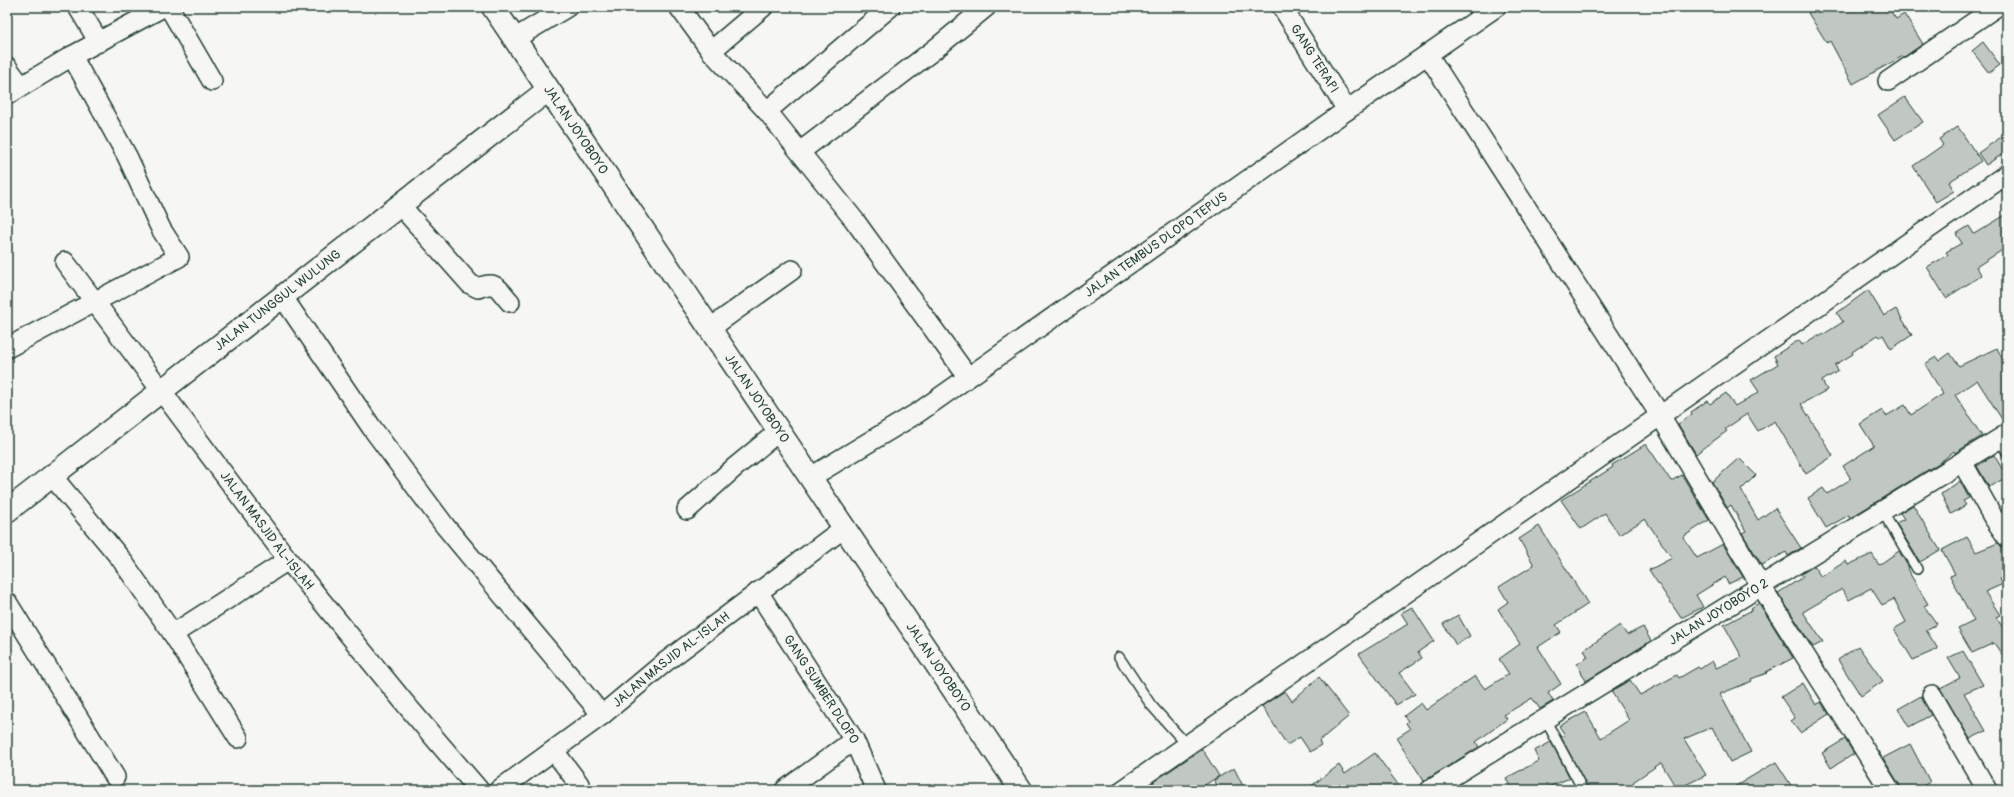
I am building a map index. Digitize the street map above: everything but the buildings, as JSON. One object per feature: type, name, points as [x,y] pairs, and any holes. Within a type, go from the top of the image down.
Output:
[{"type":"main road","name":"JALAN JOYOBOYO","points":[[493,7],[1021,790]]},
{"type":"main road","name":"JALAN TUNGGUL WULUNG","points":[[7,511],[548,90]]},
{"type":"street","points":[[78,7],[99,42]]},
{"type":"street","points":[[7,67],[14,90],[72,56],[163,7]]},
{"type":"street","points":[[169,7],[212,81]]},
{"type":"street","points":[[514,39],[568,7]]},
{"type":"street","points":[[679,7],[711,51],[767,111],[801,151],[855,220],[968,377]]},
{"type":"street","points":[[711,51],[762,7]]},
{"type":"street","points":[[767,111],[890,7]]},
{"type":"street","points":[[801,151],[935,49],[986,7]]},
{"type":"street","name":"GANG TERAPI","points":[[1282,7],[1347,110]]},
{"type":"street","name":"JALAN TEMBUS DLOPO TEPUS","points":[[811,477],[919,412],[1347,110],[1496,7]]},
{"type":"street","points":[[1888,81],[1996,7]]},
{"type":"street","points":[[1428,55],[1660,415],[1761,586],[1890,790]]},
{"type":"street","points":[[7,348],[179,257],[161,229],[128,156],[72,56]]},
{"type":"street","points":[[1123,790],[2007,174]]},
{"type":"street","points":[[400,205],[470,284],[478,288],[488,284],[493,285],[510,302]]},
{"type":"street","name":"JALAN MASJID AL-ISLAH","points":[[65,262],[288,560],[408,707],[479,790]]},
{"type":"street","points":[[709,329],[792,270]]},
{"type":"street","points":[[282,296],[372,428],[445,526],[602,715]]},
{"type":"street","points":[[686,510],[779,431]]},
{"type":"street","name":"JALAN JOYOBOYO 2","points":[[1430,790],[1962,462],[2004,442]]},
{"type":"street","points":[[1962,462],[1993,517],[2007,537]]},
{"type":"street","points":[[52,476],[121,559],[173,634],[238,738]]},
{"type":"street","name":"JALAN MASJID AL-ISLAH","points":[[499,790],[602,715],[664,663],[844,528]]},
{"type":"street","points":[[173,634],[288,560]]},
{"type":"street","name":"GANG SUMBER DLOPO","points":[[758,592],[854,740],[876,790]]},
{"type":"street","points":[[7,602],[115,777]]},
{"type":"street","points":[[1932,695],[1987,790]]},
{"type":"street","points":[[785,790],[854,740]]},
{"type":"street","points":[[554,751],[579,784],[580,790]]},
{"type":"lane","points":[[1882,512],[1917,569]]},
{"type":"lane","points":[[1119,657],[1151,705],[1187,745]]},
{"type":"lane","points":[[1545,719],[1583,790]]}]
